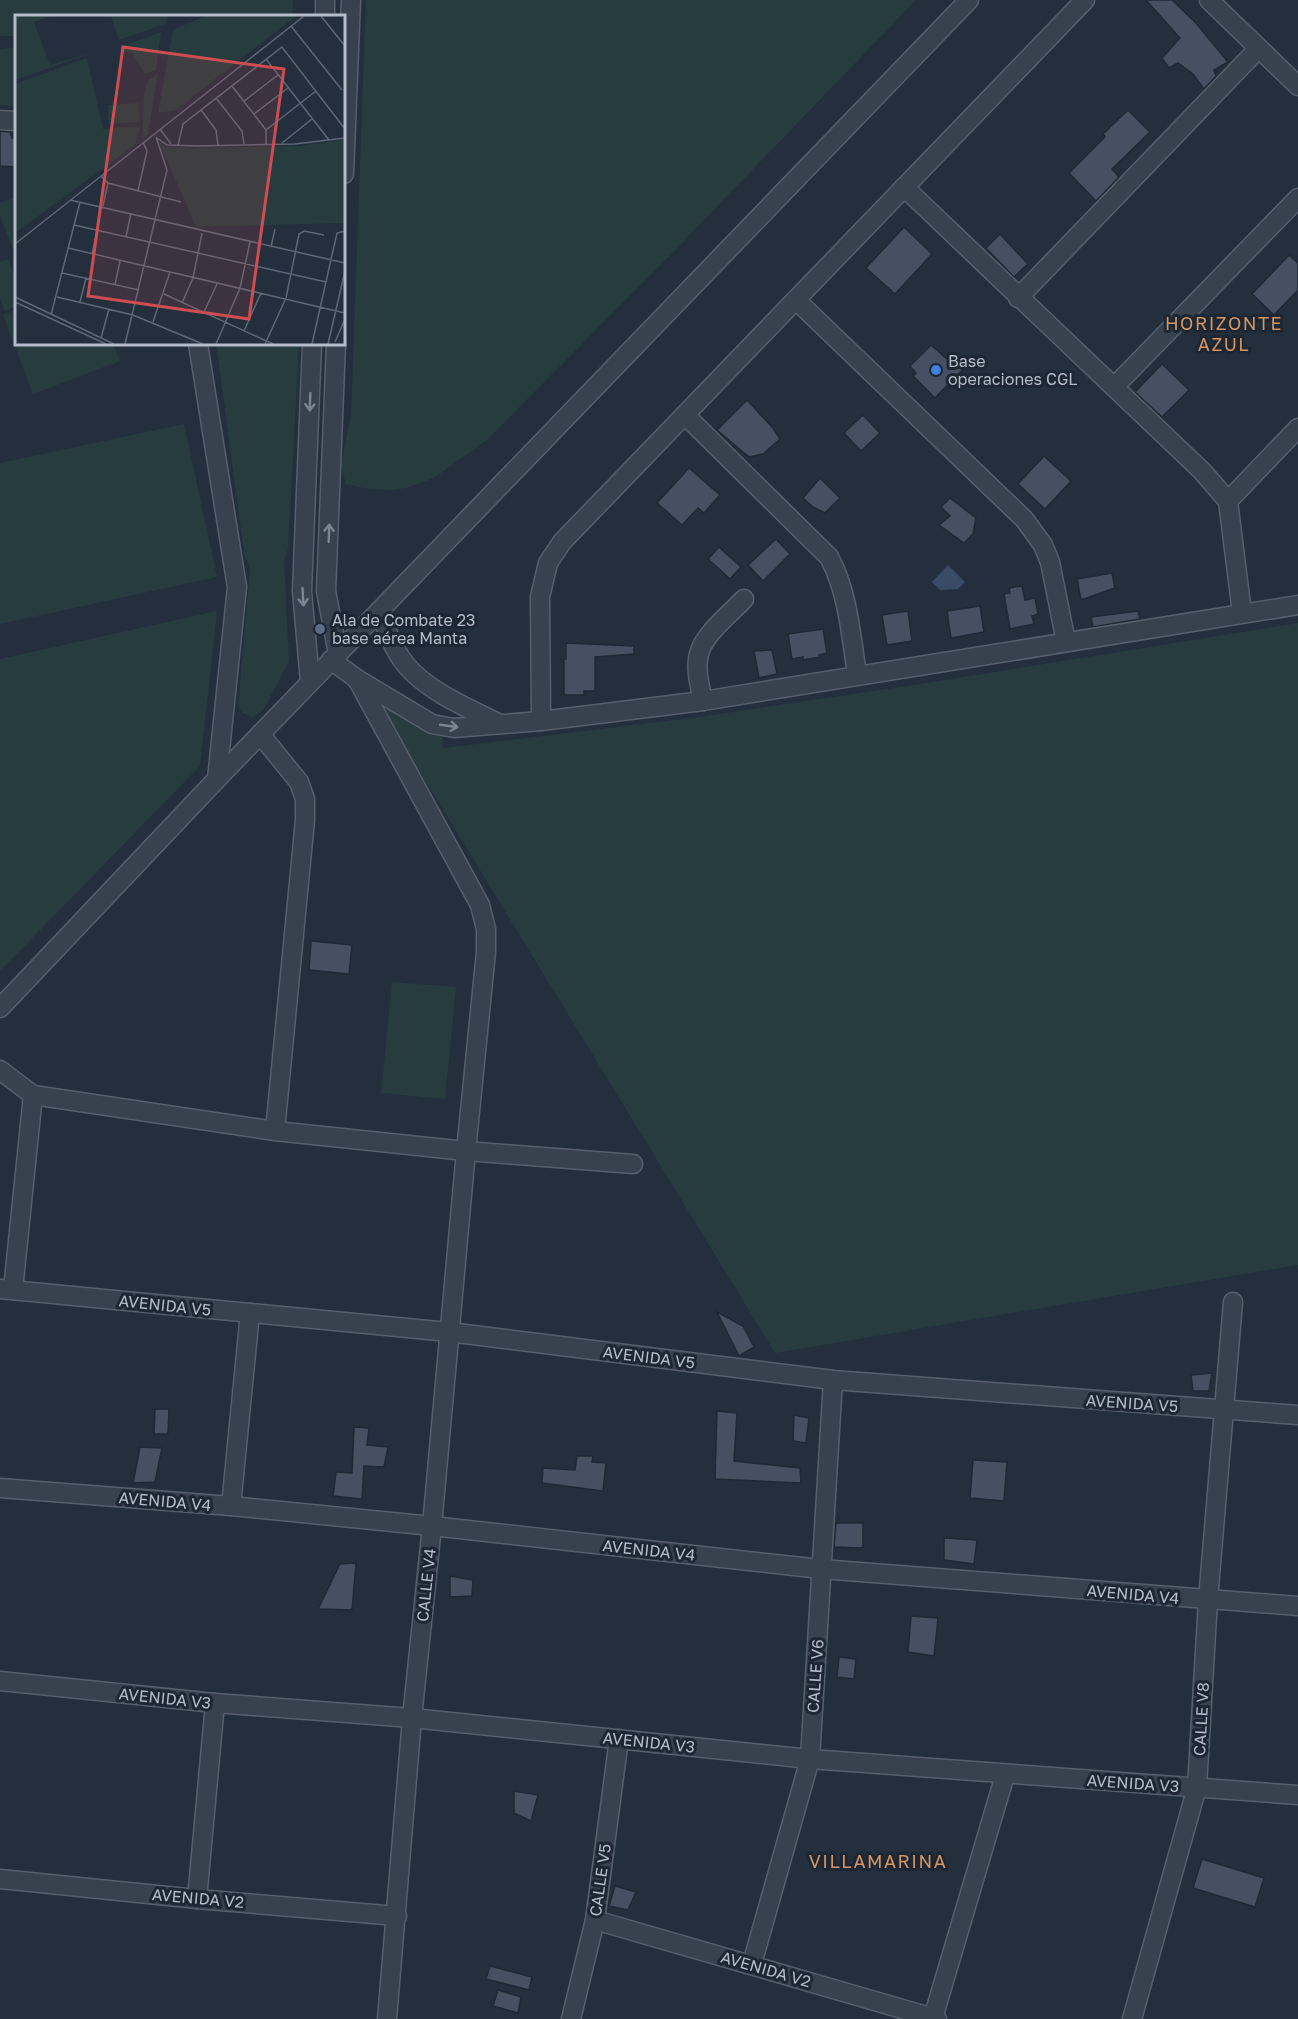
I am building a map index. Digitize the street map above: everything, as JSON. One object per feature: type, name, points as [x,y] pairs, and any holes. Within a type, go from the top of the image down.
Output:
[{"type":"street","points":[[345,149],[351,0]]},
{"type":"street","points":[[0,1008],[260,734],[969,0]]},
{"type":"street","points":[[541,721],[540,597],[548,563],[562,542],[1085,0]]},
{"type":"street","points":[[1209,0],[1298,86]]},
{"type":"street","points":[[1018,298],[1258,49]]},
{"type":"street","points":[[0,120],[15,121]]},
{"type":"street","points":[[904,188],[1202,471],[1228,501],[1242,614]]},
{"type":"street","points":[[1114,387],[1298,198]]},
{"type":"street","points":[[796,300],[1035,532],[1050,562],[1066,642]]},
{"type":"street","points":[[198,345],[237,587],[217,779]]},
{"type":"street","points":[[310,682],[302,591],[312,345]]},
{"type":"street","points":[[336,345],[326,591],[335,657],[357,679],[432,724],[454,728],[501,725],[702,701],[1298,605]]},
{"type":"street","points":[[686,416],[829,557],[838,574],[843,594],[857,675]]},
{"type":"street","points":[[1228,501],[1298,428]]},
{"type":"street","points":[[702,701],[697,671],[703,643],[744,599]]},
{"type":"street","points":[[380,610],[389,637],[406,665],[438,690],[501,725]]},
{"type":"street","name":"CALLE V4","points":[[357,679],[480,905],[486,929],[486,952],[412,1718],[387,2019]]},
{"type":"street","points":[[260,734],[299,782],[305,799],[305,820],[274,1131]]},
{"type":"street","points":[[0,1070],[33,1095],[274,1131],[466,1151],[633,1164]]},
{"type":"street","points":[[7,1289],[33,1095]]},
{"type":"street","name":"AVENIDA V5","points":[[7,1289],[449,1332],[833,1380],[1298,1415]]},
{"type":"street","name":"CALLE V8","points":[[1132,2019],[1197,1787],[1208,1600],[1233,1302]]},
{"type":"street","points":[[231,1506],[250,1313]]},
{"type":"street","name":"CALLE V6","points":[[752,1964],[810,1759],[833,1380]]},
{"type":"street","name":"AVENIDA V4","points":[[0,1488],[231,1506],[821,1569],[1298,1606]]},
{"type":"street","name":"AVENIDA V3","points":[[0,1681],[215,1703],[412,1718],[810,1759],[1298,1795]]},
{"type":"street","points":[[197,1899],[215,1703]]},
{"type":"street","name":"CALLE V5","points":[[571,2019],[595,1920],[619,1739]]},
{"type":"street","points":[[935,2018],[1005,1775]]},
{"type":"street","name":"AVENIDA V2","points":[[0,1879],[397,1916]]},
{"type":"street","name":"AVENIDA V2","points":[[595,1920],[935,2018]]},
{"type":"green space","points":[[0,0],[293,0],[292,15],[15,15],[15,36],[0,36]]},
{"type":"green space","points":[[366,0],[916,0],[681,244],[488,439],[434,478],[406,488],[389,490],[346,484],[341,467],[351,414]]},
{"type":"green space","points":[[15,47],[15,106],[0,105],[0,49]]},
{"type":"green space","points":[[15,197],[15,248],[13,249],[0,216],[0,203]]},
{"type":"green space","points":[[8,259],[15,277],[15,306],[5,311],[0,300],[0,262]]},
{"type":"green space","points":[[15,310],[15,345],[113,345],[120,361],[33,394],[3,315]]},
{"type":"green space","points":[[218,345],[299,345],[288,549],[284,561],[289,661],[263,711],[252,717],[242,713],[238,706],[250,568],[244,554]]},
{"type":"green space","points":[[184,424],[217,577],[0,624],[0,463]]},
{"type":"green space","points":[[217,611],[200,766],[0,971],[0,659]]},
{"type":"green space","points":[[1298,623],[1298,1265],[775,1353],[409,754],[383,703],[404,719],[442,737],[443,748],[699,717]]},
{"type":"green space","points":[[392,982],[456,987],[445,1099],[381,1093]]},
{"type":"water","points":[[948,565],[965,582],[958,589],[940,590],[932,582]]},
{"type":"building","points":[[1146,0],[1172,0],[1195,22],[1228,62],[1214,70],[1216,76],[1204,89],[1193,74],[1178,63],[1169,68],[1162,58],[1180,38]]},
{"type":"building","points":[[1128,110],[1150,132],[1112,169],[1119,177],[1096,201],[1069,173],[1105,137],[1103,134]]},
{"type":"building","points":[[0,131],[10,132],[12,138],[15,137],[15,167],[0,166]]},
{"type":"building","points":[[904,227],[932,254],[895,294],[866,268]]},
{"type":"building","points":[[1000,234],[1028,264],[1014,277],[986,248]]},
{"type":"building","points":[[1289,255],[1298,263],[1298,290],[1274,315],[1252,294]]},
{"type":"building","points":[[931,345],[949,361],[958,352],[969,363],[935,398],[913,376],[916,373],[910,366]]},
{"type":"building","points":[[1162,364],[1189,390],[1162,417],[1135,392]]},
{"type":"building","points":[[747,400],[780,439],[763,454],[749,457],[717,430]]},
{"type":"building","points":[[863,415],[880,433],[861,451],[844,433]]},
{"type":"building","points":[[1044,456],[1071,481],[1045,509],[1018,484]]},
{"type":"building","points":[[689,468],[720,495],[704,513],[698,508],[682,525],[657,503]]},
{"type":"building","points":[[820,478],[840,498],[825,513],[813,507],[803,498]]},
{"type":"building","points":[[950,498],[976,518],[973,534],[964,543],[939,525],[950,516],[941,507]]},
{"type":"building","points":[[776,539],[790,554],[763,581],[748,565]]},
{"type":"building","points":[[719,547],[741,567],[730,579],[708,559]]},
{"type":"building","points":[[1112,573],[1115,588],[1081,600],[1077,579]]},
{"type":"building","points":[[1022,586],[1025,600],[1035,598],[1038,614],[1032,616],[1034,624],[1010,629],[1004,594],[1010,593],[1009,588]]},
{"type":"building","points":[[980,606],[984,632],[951,638],[947,611]]},
{"type":"building","points":[[908,611],[912,641],[887,645],[882,615]]},
{"type":"building","points":[[1138,611],[1140,619],[1093,627],[1091,617]]},
{"type":"building","points":[[823,629],[827,653],[819,655],[820,657],[803,660],[803,657],[792,659],[788,634]]},
{"type":"building","points":[[566,643],[634,646],[634,654],[595,657],[595,691],[584,691],[584,695],[564,695]]},
{"type":"building","points":[[772,650],[777,674],[759,678],[754,651]]},
{"type":"building","points":[[311,941],[352,945],[349,974],[309,970]]},
{"type":"building","points":[[717,1312],[743,1326],[754,1347],[739,1356]]},
{"type":"building","points":[[1212,1373],[1209,1391],[1193,1391],[1191,1375]]},
{"type":"building","points":[[155,1409],[169,1409],[168,1434],[154,1434]]},
{"type":"building","points":[[717,1411],[737,1413],[734,1461],[800,1468],[801,1483],[715,1479]]},
{"type":"building","points":[[794,1415],[809,1418],[806,1443],[793,1441]]},
{"type":"building","points":[[354,1427],[369,1428],[367,1445],[388,1447],[384,1467],[364,1466],[362,1499],[333,1496],[336,1472],[352,1473]]},
{"type":"building","points":[[140,1447],[162,1448],[155,1482],[133,1483]]},
{"type":"building","points":[[577,1456],[593,1456],[592,1462],[606,1463],[603,1491],[542,1483],[543,1468],[575,1470]]},
{"type":"building","points":[[973,1460],[1007,1462],[1004,1501],[970,1498]]},
{"type":"building","points":[[836,1523],[863,1523],[863,1548],[834,1547]]},
{"type":"building","points":[[944,1538],[977,1540],[974,1564],[944,1560]]},
{"type":"building","points":[[356,1563],[352,1610],[318,1609],[340,1564]]},
{"type":"building","points":[[450,1576],[473,1580],[472,1596],[450,1597]]},
{"type":"building","points":[[911,1616],[938,1618],[934,1656],[908,1652]]},
{"type":"building","points":[[839,1657],[856,1659],[854,1679],[837,1677]]},
{"type":"building","points":[[514,1791],[538,1795],[531,1821],[514,1813]]},
{"type":"building","points":[[1202,1859],[1264,1878],[1255,1907],[1193,1888]]},
{"type":"building","points":[[615,1886],[636,1892],[628,1910],[609,1906]]},
{"type":"building","points":[[490,1966],[532,1977],[529,1990],[486,1979]]},
{"type":"building","points":[[498,1990],[521,1997],[518,2013],[493,2006]]},
{"type":"place","name":"Base operaciones CGL","points":[[936,370]]},
{"type":"place","name":"Ala de Combate 23 base aérea Manta","points":[[320,629]]},
{"type":"district","name":"HORIZONTE AZUL","points":[[1224,334]]},
{"type":"district","name":"VILLAMARINA","points":[[878,1862]]}]
